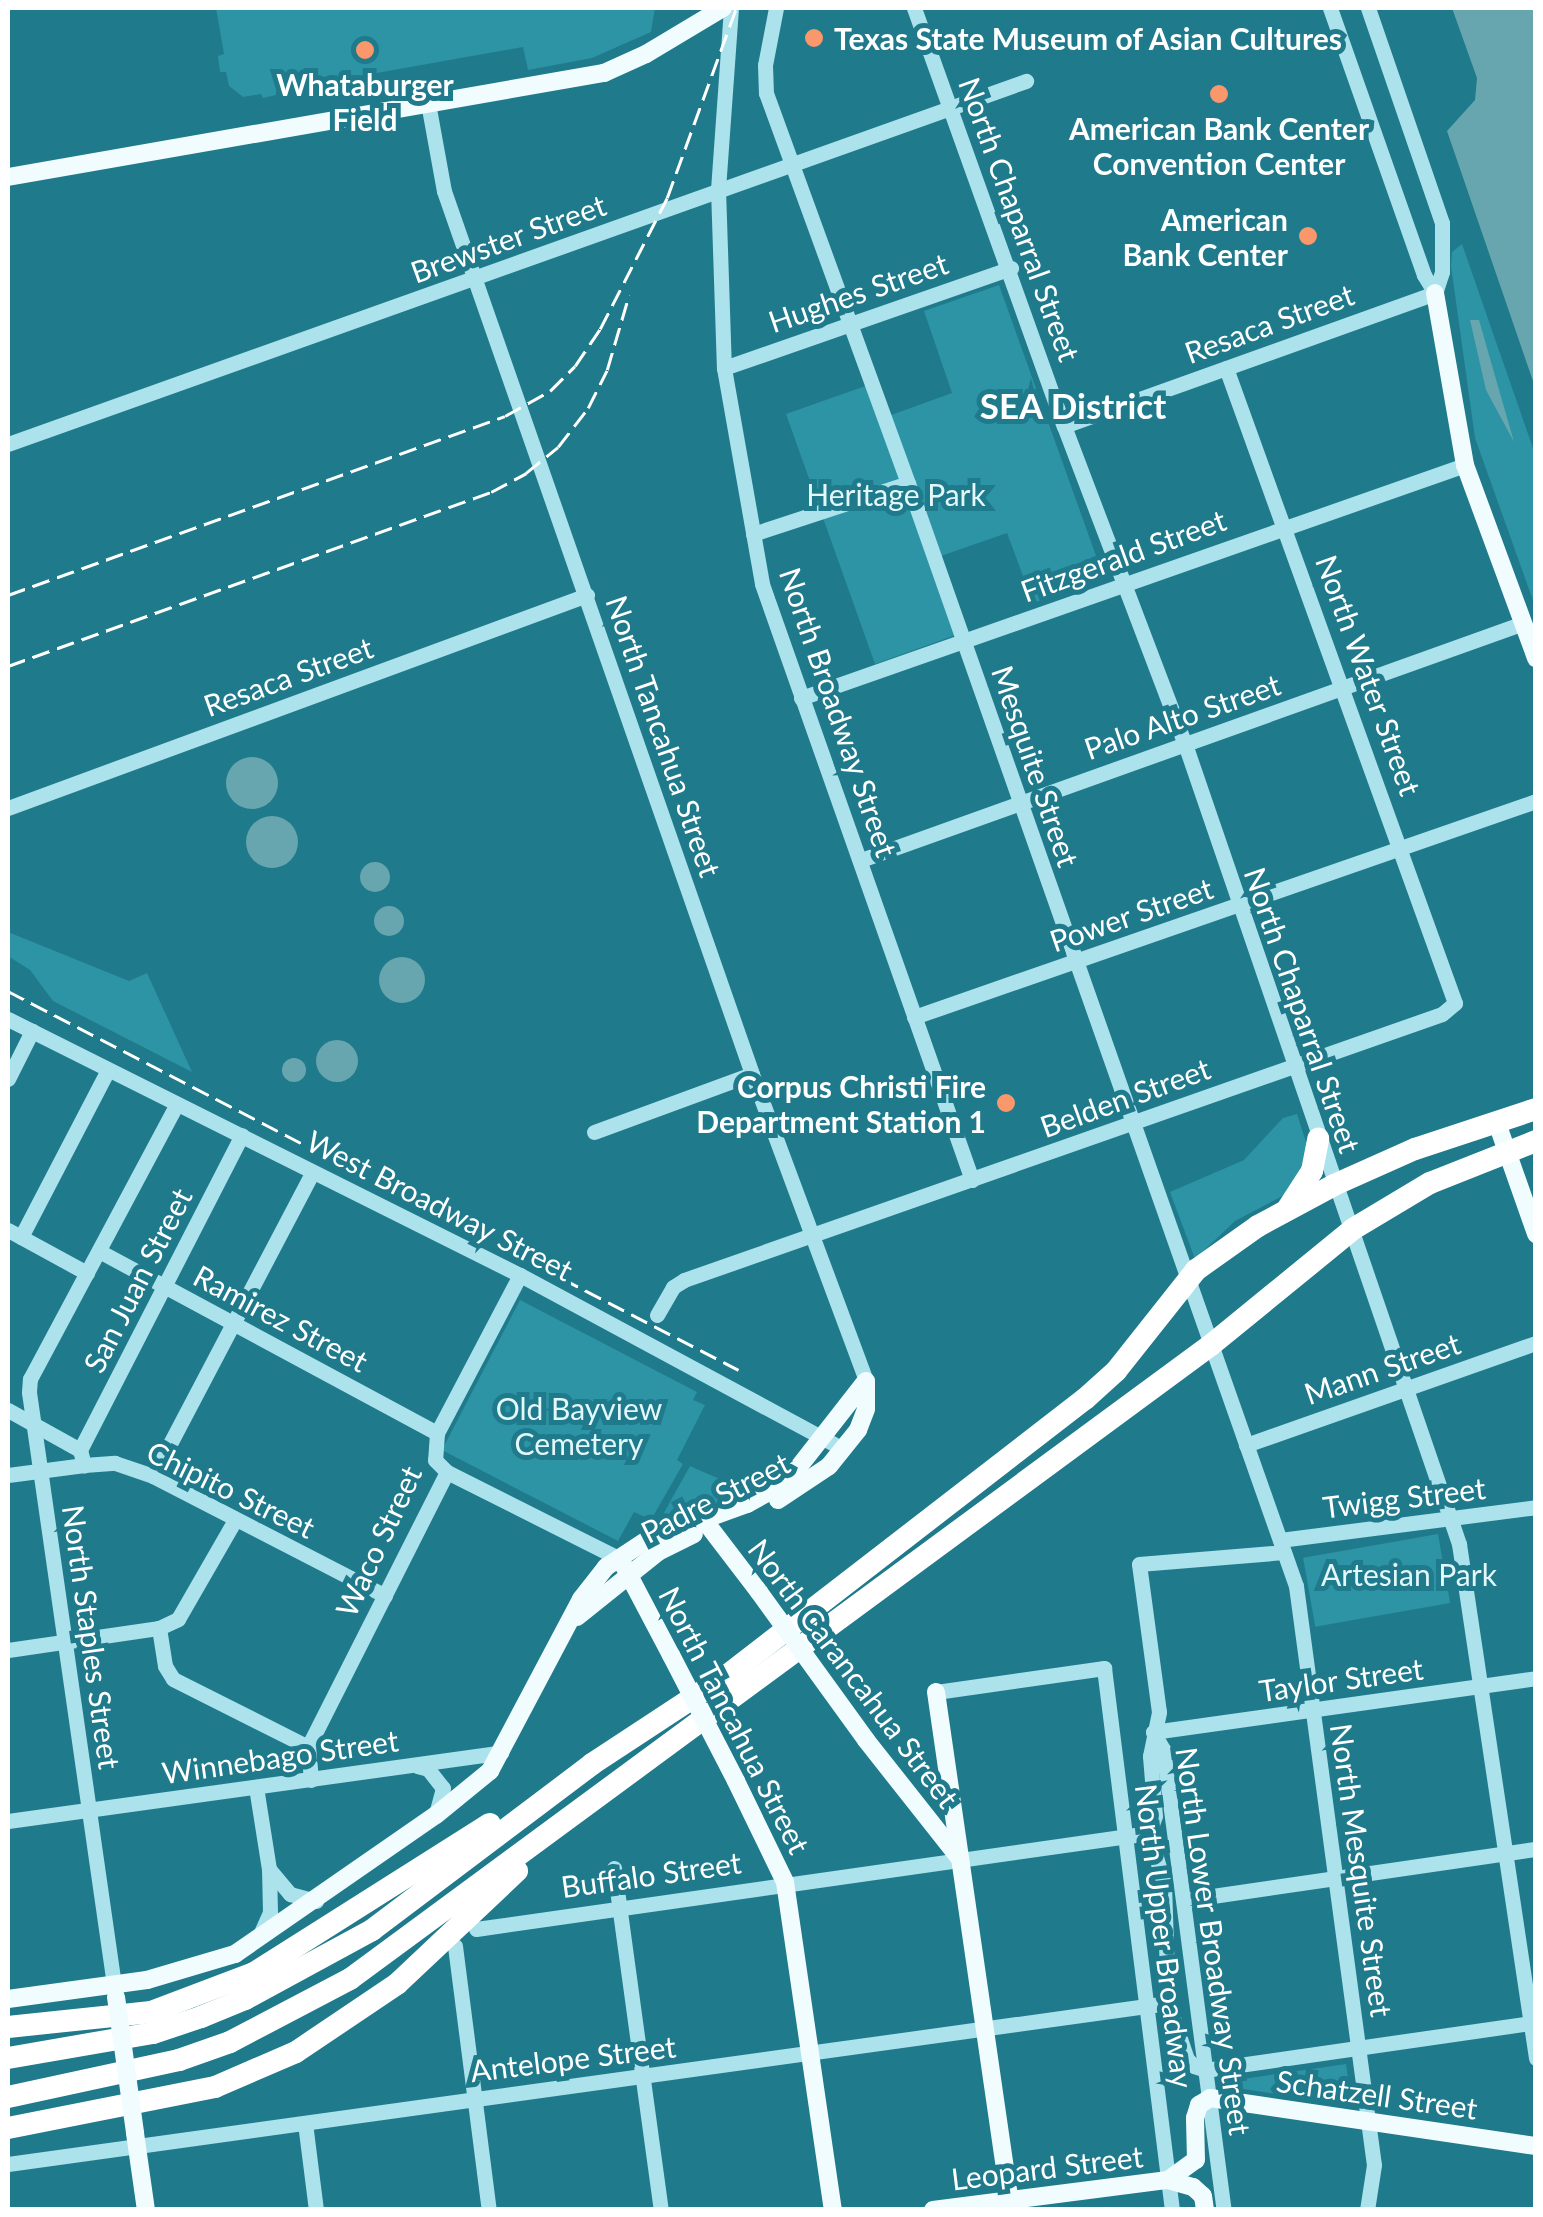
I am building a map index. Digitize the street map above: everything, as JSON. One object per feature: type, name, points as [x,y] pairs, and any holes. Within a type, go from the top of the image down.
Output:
[{"type":"highway","points":[[8,2058],[153,2033],[245,1999],[372,1930],[592,1764],[728,1674],[1086,1399],[1116,1371],[1191,1278],[1285,1212],[1334,1185],[1415,1149],[1536,1109]]},
{"type":"highway","points":[[1285,1212],[1312,1171],[1318,1140]]},
{"type":"highway","points":[[8,2097],[179,2060],[280,2018],[350,1979],[1211,1345],[1353,1229],[1430,1182],[1536,1141]]},
{"type":"highway","points":[[8,2030],[151,2012],[254,1973],[543,1789],[592,1764]]},
{"type":"highway","points":[[8,2128],[215,2087],[296,2052],[397,1984],[622,1779]]},
{"type":"main road","points":[[8,177],[604,73],[646,54],[722,8]]},
{"type":"main road","points":[[1435,293],[1465,465],[1536,658]]},
{"type":"main road","points":[[1497,1122],[1536,1234]]},
{"type":"main road","name":"Padre Street","points":[[568,1623],[658,1552],[787,1482],[866,1382]]},
{"type":"main road","name":"Padre Street","points":[[8,1999],[115,1991],[183,1972],[255,1942],[436,1815],[490,1771],[593,1581],[618,1558],[648,1540],[707,1524],[795,1490],[844,1449],[864,1417],[866,1382]]},
{"type":"main road","name":"North Carancahua Street","points":[[707,1524],[960,1860]]},
{"type":"main road","name":"North Tancahua Street","points":[[618,1558],[630,1574],[786,1882],[833,2210]]},
{"type":"main road","name":"North Carancahua Street","points":[[936,1692],[1010,2205]]},
{"type":"main road","name":"North Staples Street","points":[[115,1991],[146,2210]]},
{"type":"main road","points":[[1168,2180],[1196,2160],[1195,2118],[1199,2105],[1210,2098]]},
{"type":"main road","name":"Schatzell Street","points":[[1210,2098],[1536,2146]]},
{"type":"main road","points":[[1168,2180],[1193,2187],[1203,2196],[1206,2210]]},
{"type":"main road","name":"Leopard Street","points":[[933,2210],[1010,2205],[1168,2180]]},
{"type":"street","name":"North Broadway Street","points":[[730,8],[718,189],[724,368],[762,584],[972,1180]]},
{"type":"street","name":"Mesquite Street","points":[[776,8],[766,65],[766,93],[1191,1278],[1282,1546]]},
{"type":"street","name":"North Chaparral Street","points":[[914,8],[1011,268],[1064,426],[1185,744],[1292,1066],[1353,1229],[1460,1544],[1534,2023],[1536,2058]]},
{"type":"street","points":[[1330,8],[1424,274],[1435,293]]},
{"type":"street","points":[[1368,8],[1442,223],[1442,272],[1435,293]]},
{"type":"street","name":"Brewster Street","points":[[8,444],[476,280],[791,162],[1026,82]]},
{"type":"street","name":"North Tancahua Street","points":[[428,103],[444,191],[752,1074],[866,1382]]},
{"type":"street","name":"Hughes Street","points":[[724,368],[1011,268]]},
{"type":"street","name":"Resaca Street","points":[[1064,426],[1435,293]]},
{"type":"street","name":"North Water Street","points":[[1226,368],[1402,847],[1455,1003]]},
{"type":"street","name":"Fitzgerald Street","points":[[801,698],[1465,465]]},
{"type":"street","points":[[753,534],[908,483]]},
{"type":"street","name":"Resaca Street","points":[[8,808],[587,595]]},
{"type":"street","name":"Palo Alto Street","points":[[861,860],[1521,624]]},
{"type":"street","name":"Power Street","points":[[914,1016],[1536,801]]},
{"type":"street","name":"Belden Street","points":[[657,1315],[674,1288],[684,1280],[1442,1014],[1455,1003]]},
{"type":"street","name":"West Broadway Street","points":[[8,1019],[520,1275],[844,1449]]},
{"type":"street","points":[[8,1079],[32,1031]]},
{"type":"street","points":[[87,1273],[14,1234],[108,1070]]},
{"type":"street","points":[[594,1132],[752,1074]]},
{"type":"street","name":"North Staples Street","points":[[115,1991],[33,1423],[30,1379],[176,1106]]},
{"type":"street","name":"San Juan Street","points":[[82,1458],[242,1135]]},
{"type":"street","points":[[153,1476],[312,1173]]},
{"type":"street","name":"Ramirez Street","points":[[99,1251],[437,1433]]},
{"type":"street","name":"Waco Street","points":[[308,1747],[447,1472],[435,1460],[437,1433],[520,1275]]},
{"type":"street","name":"Mann Street","points":[[1246,1445],[1536,1343]]},
{"type":"street","name":"Chipito Street","points":[[8,1410],[82,1458],[115,1463],[153,1476],[386,1596]]},
{"type":"street","points":[[8,1475],[82,1458]]},
{"type":"street","points":[[447,1472],[618,1558]]},
{"type":"street","name":"Twigg Street","points":[[1139,1564],[1536,1507]]},
{"type":"street","points":[[8,1650],[159,1628],[178,1619],[235,1520]]},
{"type":"street","name":"North Mesquite Street","points":[[1282,1546],[1296,1586],[1369,2120],[1374,2165],[1367,2210]]},
{"type":"street","name":"North Lower Broadway Street","points":[[1139,1564],[1159,1712],[1153,1732],[1163,1749],[1224,2210]]},
{"type":"street","points":[[159,1628],[165,1666],[173,1679],[308,1747],[311,1780]]},
{"type":"street","name":"North Upper Broadway","points":[[936,1692],[1104,1668],[1172,2210]]},
{"type":"street","name":"Taylor Street","points":[[1153,1732],[1536,1678]]},
{"type":"street","points":[[1153,1732],[1150,1756],[1155,1816],[1149,1833],[1164,1884],[1168,2003],[1187,2059],[1206,2070],[1534,2023]]},
{"type":"street","name":"Winnebago Street","points":[[8,1821],[501,1753]]},
{"type":"street","points":[[413,1766],[428,1769],[439,1778],[443,1788],[436,1815]]},
{"type":"street","points":[[255,1942],[270,1912],[269,1869],[256,1788]]},
{"type":"street","name":"Buffalo Street","points":[[476,1929],[1149,1833]]},
{"type":"street","points":[[1185,1900],[1536,1850]]},
{"type":"street","points":[[614,1868],[661,2210]]},
{"type":"street","points":[[269,1869],[290,1894],[316,1901]]},
{"type":"street","points":[[456,1946],[489,2210]]},
{"type":"street","name":"Antelope Street","points":[[8,2164],[136,2140],[305,2124],[1168,2003]]},
{"type":"street","points":[[1232,2066],[1224,2079],[1234,2101]]},
{"type":"street","points":[[305,2124],[316,2210]]},
{"type":"green space","name":"Whataburger Field","points":[[216,8],[655,8],[651,32],[592,58],[528,70],[523,47],[276,91],[276,95],[263,98],[261,94],[243,97],[229,86],[226,72],[220,72],[218,56],[224,54]]},
{"type":"green space","points":[[1462,244],[1535,454],[1535,606],[1475,438],[1451,266],[1452,252]]},
{"type":"green space","name":"Heritage Park","points":[[999,285],[1104,578],[1033,603],[1007,533],[941,556],[967,631],[875,664],[786,414],[871,384],[883,418],[952,393],[924,311]]},
{"type":"green space","points":[[8,932],[129,981],[147,973],[192,1072],[53,1001],[30,970],[8,956]]},
{"type":"green space","points":[[1297,1114],[1308,1148],[1294,1190],[1235,1221],[1195,1259],[1170,1192],[1244,1160],[1283,1118]]},
{"type":"green space","name":"Old Bayview Cemetery","points":[[520,1300],[697,1392],[693,1400],[705,1405],[677,1460],[683,1464],[651,1520],[634,1512],[618,1541],[442,1450]]},
{"type":"green space","points":[[690,1466],[731,1484],[732,1496],[667,1525],[661,1518]]},
{"type":"green space","name":"Artesian Park","points":[[1438,1534],[1450,1603],[1315,1627],[1303,1558]]},
{"type":"green space","points":[[1346,2064],[1352,2105],[1229,2087],[1228,2081]]},
{"type":"shaded area","points":[[1452,8],[1535,8],[1535,387],[1447,131],[1475,100],[1477,78]]},
{"type":"shaded area","points":[[1470,320],[1479,320],[1514,442],[1486,390]]},
{"type":"shaded area","points":[[252,757],[270,765],[278,783],[270,801],[252,809],[234,801],[226,783],[234,765]]},
{"type":"shaded area","points":[[272,816],[290,824],[298,842],[290,860],[272,868],[254,860],[246,842],[254,824]]},
{"type":"shaded area","points":[[375,862],[389,871],[390,877],[381,891],[375,892],[361,883],[360,877],[369,863]]},
{"type":"shaded area","points":[[389,906],[400,910],[404,921],[400,932],[389,936],[378,932],[374,921],[378,910]]},
{"type":"shaded area","points":[[402,957],[418,964],[425,980],[418,996],[402,1003],[386,996],[379,980],[386,964]]},
{"type":"shaded area","points":[[337,1040],[352,1046],[358,1061],[352,1076],[337,1082],[322,1076],[316,1061],[322,1046]]},
{"type":"shaded area","points":[[294,1058],[303,1061],[303,1079],[294,1082],[285,1079],[282,1070],[285,1061]]},
{"type":"railway","points":[[8,595],[505,416],[550,391],[575,366],[600,329],[667,198],[736,8]]},
{"type":"railway","points":[[8,666],[491,492],[526,473],[558,447],[588,408],[607,370],[629,295]]},
{"type":"railway","points":[[8,991],[739,1370]]},
{"type":"place","name":"Texas State Museum of Asian Cultures","points":[[814,38]]},
{"type":"place","name":"Whataburger Field","points":[[365,50]]},
{"type":"place","name":"American Bank Center Convention Center","points":[[1219,94]]},
{"type":"place","name":"American Bank Center","points":[[1308,236]]},
{"type":"place","name":"Corpus Christi Fire Department Station 1","points":[[1006,1103]]},
{"type":"district","name":"SEA District","points":[[1073,405]]}]
